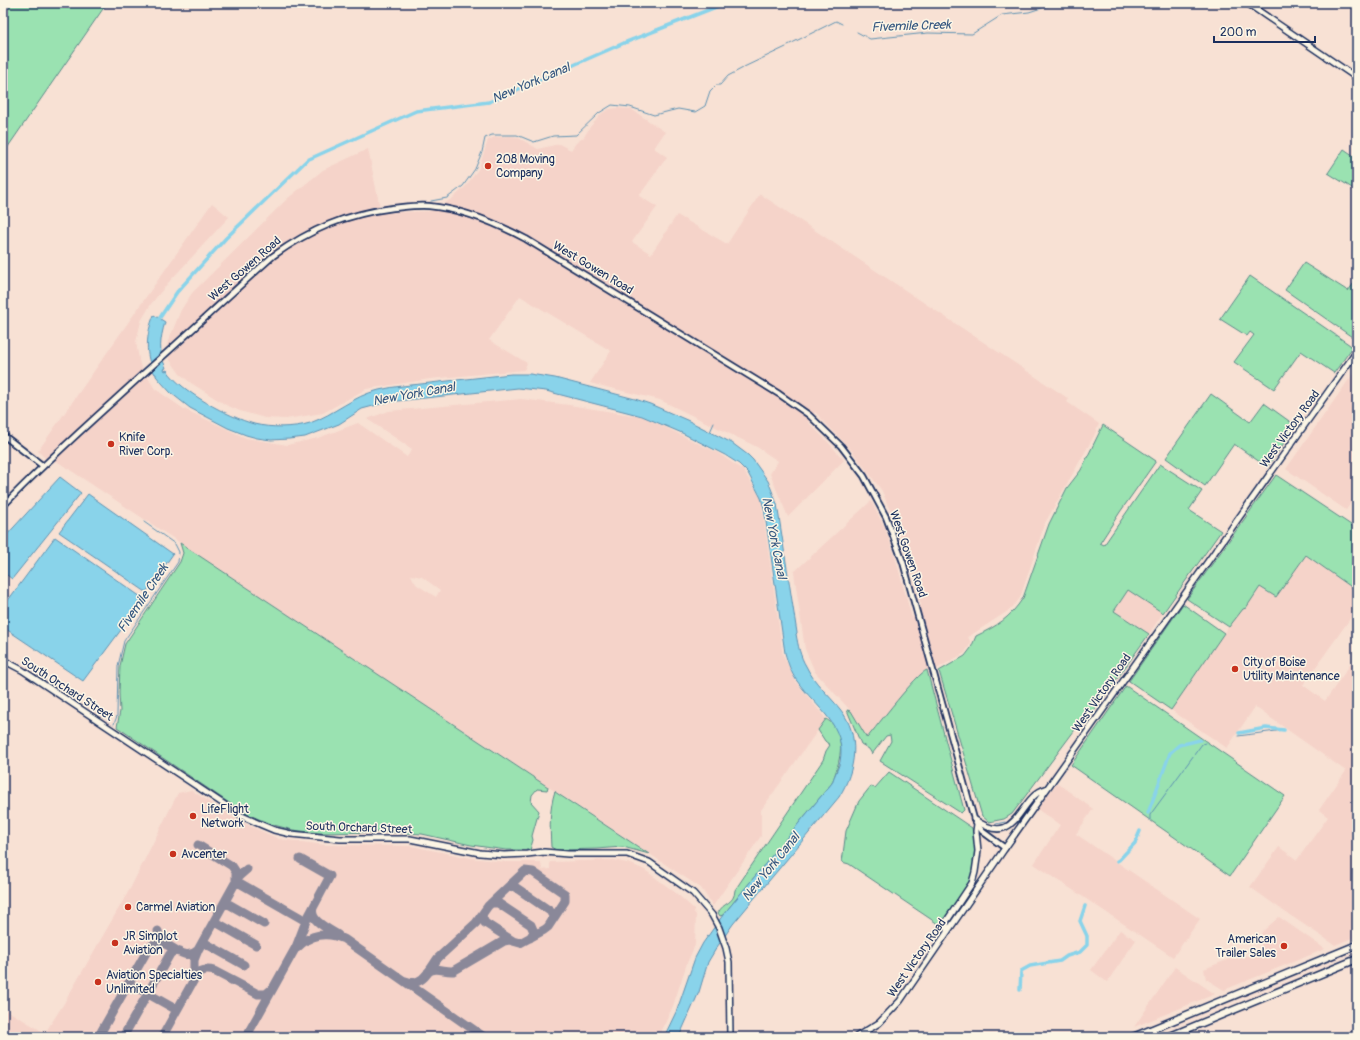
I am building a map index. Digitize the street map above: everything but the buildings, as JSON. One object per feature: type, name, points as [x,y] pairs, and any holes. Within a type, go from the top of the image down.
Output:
[{"type":"highway","points":[[1133,1037],[1357,945]]},
{"type":"highway","points":[[1168,1037],[1357,959]]},
{"type":"main road","points":[[1247,3],[1357,78]]},
{"type":"main road","name":"West Victory Road","points":[[856,1037],[879,1023],[900,1002],[1046,789],[1357,351]]},
{"type":"main road","name":"South Orchard Street","points":[[3,660],[22,670],[242,816],[274,830],[317,838],[410,839],[480,853],[504,855],[544,852],[568,854],[627,854],[649,862],[688,888],[698,898],[715,920],[723,937],[730,969],[730,1037]]},
{"type":"main road","points":[[974,818],[985,825],[997,828],[1008,825],[1017,818],[1033,796],[1046,789]]},
{"type":"main road","points":[[947,933],[946,922],[972,883],[978,851],[976,831],[977,824]]},
{"type":"street","name":"West Gowen Road","points":[[4,506],[43,466],[162,357],[273,256],[296,240],[313,230],[335,221],[357,214],[388,209],[428,206],[466,214],[485,220],[526,240],[779,394],[809,415],[841,446],[852,459],[874,493],[886,517],[903,562],[974,818],[986,835],[1005,848]]},
{"type":"street","points":[[3,435],[43,466]]},
{"type":"shaded area","points":[[609,109],[631,109],[665,132],[654,148],[667,157],[639,196],[657,207],[632,242],[651,254],[677,215],[727,244],[760,194],[1069,399],[1067,402],[1099,424],[1094,436],[1045,523],[1020,598],[1011,609],[968,637],[971,643],[965,653],[938,668],[924,671],[913,682],[867,738],[851,711],[815,672],[805,649],[794,572],[871,501],[884,526],[894,553],[912,618],[921,605],[910,559],[882,491],[852,451],[815,412],[808,422],[844,460],[788,517],[770,474],[778,461],[757,447],[660,400],[590,383],[611,351],[520,296],[489,340],[527,363],[524,370],[430,379],[366,389],[323,413],[286,419],[265,418],[240,411],[226,405],[191,383],[180,374],[170,360],[167,344],[181,310],[192,293],[287,199],[323,170],[368,149],[381,213],[432,211],[453,198],[466,186],[479,168],[488,140],[495,137],[510,136],[517,137],[538,149],[559,144],[571,150],[576,143],[584,137],[601,114]]},
{"type":"shaded area","points":[[212,203],[229,217],[168,283],[151,304],[141,321],[136,342],[140,365],[155,389],[184,409],[246,438],[287,445],[318,438],[358,423],[407,457],[412,449],[367,419],[389,411],[521,399],[644,417],[718,453],[743,470],[761,498],[783,655],[796,682],[826,719],[761,810],[761,836],[713,906],[701,888],[58,462],[45,458],[38,451]],"holes":[[[411,575],[422,577],[440,590],[436,597],[417,585]]]},
{"type":"shaded area","points":[[1357,368],[1357,494],[1346,510],[1286,469]]},
{"type":"shaded area","points":[[1306,555],[1357,591],[1357,609],[1303,685],[1325,701],[1357,655],[1357,936],[1335,945],[1250,887],[1279,847],[1297,860],[1328,817],[1319,810],[1346,771],[1255,707],[1227,748],[1171,710],[1224,633],[1243,609],[1246,608],[1260,587],[1276,597]]},
{"type":"shaded area","points":[[1128,590],[1163,613],[1149,634],[1114,611]]},
{"type":"shaded area","points":[[1057,783],[1093,809],[1076,834],[1200,919],[1173,957],[1034,864],[1060,825],[1037,809]]},
{"type":"shaded area","points":[[191,790],[239,821],[279,839],[325,845],[411,846],[471,858],[506,862],[541,862],[542,870],[550,869],[550,862],[614,860],[631,864],[645,870],[676,893],[694,909],[696,915],[695,945],[687,963],[673,1006],[659,1037],[3,1037],[3,1008],[45,1033],[63,1005],[131,887],[178,793]]},
{"type":"shaded area","points":[[1279,917],[1325,949],[1224,990],[1206,979],[1204,969],[1232,958],[1237,959],[1263,951],[1259,941],[1262,932]]},
{"type":"shaded area","points":[[1120,930],[1136,940],[1107,982],[1091,970]]},
{"type":"shaded area","points":[[1175,967],[1215,994],[1134,1027]]},
{"type":"green space","points":[[3,3],[107,3],[3,154]]},
{"type":"green space","points":[[1344,149],[1357,158],[1357,191],[1328,173]]},
{"type":"green space","points":[[1304,263],[1348,291],[1357,279],[1357,338],[1352,337],[1285,290]]},
{"type":"green space","points":[[1250,276],[1350,345],[1352,348],[1334,373],[1301,351],[1274,389],[1234,362],[1254,335],[1250,332],[1247,336],[1220,319]]},
{"type":"green space","points":[[1211,394],[1250,422],[1264,403],[1296,426],[1267,467],[1234,444],[1205,486],[1166,458]]},
{"type":"green space","points":[[1103,425],[1156,461],[1100,543],[1104,545],[1160,464],[1202,491],[1189,510],[1221,531],[1163,613],[1128,590],[1114,611],[1149,634],[1086,722],[1080,723],[1012,814],[1004,819],[989,822],[982,816],[939,671],[965,656],[971,648],[976,636],[1002,621],[1013,611],[1023,598],[1049,524],[1067,488],[1081,470]]},
{"type":"green space","points":[[1276,475],[1357,529],[1357,591],[1306,555],[1276,597],[1260,587],[1246,608],[1243,609],[1229,627],[1187,599]]},
{"type":"green space","points":[[180,543],[548,787],[547,790],[537,789],[532,795],[531,802],[539,811],[530,850],[506,850],[471,845],[422,834],[387,832],[318,833],[293,830],[270,824],[241,811],[117,727],[120,711],[120,666],[125,644],[180,562],[183,553]]},
{"type":"green space","points":[[1183,604],[1224,633],[1171,710],[1129,681]]},
{"type":"green space","points":[[927,670],[964,810],[961,813],[880,761],[891,741],[890,735],[886,736],[872,754],[869,749],[861,744],[847,710],[851,711],[867,738],[906,690],[922,673]]},
{"type":"green space","points":[[1126,686],[1285,796],[1230,876],[1071,765]]},
{"type":"green space","points":[[826,719],[834,726],[840,741],[840,755],[837,770],[832,783],[723,915],[720,916],[718,913],[720,909],[731,901],[735,890],[823,760],[830,745],[825,741],[818,730]]},
{"type":"green space","points":[[889,772],[972,828],[976,846],[976,861],[970,881],[942,924],[938,924],[849,864],[842,862],[846,831],[859,801],[871,786],[875,788]]},
{"type":"green space","points":[[555,791],[649,854],[623,847],[556,850],[551,847],[551,812]]},
{"type":"water","points":[[154,315],[165,322],[162,334],[161,351],[166,368],[164,369],[165,371],[167,370],[183,387],[206,403],[232,416],[254,424],[282,427],[310,423],[328,415],[361,396],[379,390],[511,374],[530,374],[555,378],[650,404],[689,421],[732,443],[753,460],[768,481],[777,504],[798,646],[804,662],[813,678],[847,719],[851,730],[854,753],[849,776],[839,797],[733,924],[717,947],[708,962],[699,992],[679,1037],[664,1037],[677,1010],[695,958],[703,943],[723,915],[832,783],[840,762],[841,749],[839,738],[834,727],[797,681],[787,660],[764,508],[761,498],[748,473],[739,464],[725,455],[682,433],[642,416],[546,391],[518,388],[388,402],[362,409],[339,424],[305,437],[271,440],[257,438],[228,428],[190,408],[171,393],[161,382],[151,367],[147,345],[149,330]]},
{"type":"water","points":[[60,477],[81,493],[12,579],[3,572],[3,539]]},
{"type":"water","points":[[88,494],[173,554],[146,592],[59,532]]},
{"type":"water","points":[[55,537],[144,599],[83,681],[3,627],[3,607]]},
{"type":"waterway","name":"New York Canal","points":[[157,322],[177,292],[226,238],[307,160],[416,111],[489,102],[624,43],[726,3]]},
{"type":"waterway","name":"Fivemile Creek","points":[[857,32],[870,39],[928,33],[972,34],[1002,15],[1029,12],[1057,3]]},
{"type":"waterway","name":"Fivemile Creek","points":[[788,45],[836,21],[842,24]]},
{"type":"waterway","name":"Fivemile Creek","points":[[744,67],[786,47]]},
{"type":"waterway","name":"Fivemile Creek","points":[[431,201],[447,198],[463,186],[475,169],[482,152],[485,138],[492,135],[517,135],[534,142],[553,136],[576,135],[599,113],[612,105],[630,107],[654,115],[678,109],[695,112],[705,106],[710,91],[716,85],[720,85],[728,76],[743,68]]},
{"type":"waterway","points":[[710,432],[714,423]]},
{"type":"waterway","name":"Fivemile Creek","points":[[114,724],[117,716],[118,666],[124,641],[178,562],[179,552],[175,544],[144,522]]},
{"type":"waterway","points":[[1354,710],[1357,706]]},
{"type":"waterway","points":[[1239,733],[1266,728],[1284,730]]},
{"type":"waterway","points":[[1238,736],[1284,730]]},
{"type":"waterway","points":[[1148,813],[1170,753],[1179,745],[1200,740]]},
{"type":"waterway","points":[[1150,820],[1150,815],[1202,744],[1205,743]]},
{"type":"waterway","points":[[996,824],[1005,822]]},
{"type":"waterway","points":[[1117,861],[1135,843],[1140,831]]},
{"type":"waterway","points":[[1020,990],[1021,971],[1030,966],[1060,961],[1067,956],[1080,952],[1087,945],[1087,936],[1080,921],[1085,906]]},
{"type":"taxiway","points":[[198,845],[232,866],[236,872],[236,881],[306,921],[296,947],[246,1037]]},
{"type":"taxiway","points":[[300,859],[330,876],[306,921]]},
{"type":"taxiway","points":[[194,969],[194,960],[198,950],[239,876],[247,869]]},
{"type":"taxiway","points":[[406,981],[417,982],[421,980],[429,972],[432,967],[438,958],[476,923],[488,906],[525,871],[533,872],[565,894],[565,901],[548,927],[544,930],[520,943],[509,940],[504,941],[453,971],[434,969],[431,970],[428,972]]},
{"type":"taxiway","points":[[507,888],[512,886],[515,887],[550,911],[553,916],[552,920]]},
{"type":"taxiway","points":[[225,902],[264,924]]},
{"type":"taxiway","points":[[491,903],[498,903],[531,925],[534,932],[530,938]]},
{"type":"taxiway","points":[[313,908],[314,917],[317,921],[338,935]]},
{"type":"taxiway","points":[[483,913],[482,917],[485,923],[513,941]]},
{"type":"taxiway","points":[[214,921],[256,945]]},
{"type":"taxiway","points":[[158,931],[160,939],[164,943]]},
{"type":"taxiway","points":[[297,948],[307,940],[319,935],[331,935],[344,939],[484,1037]]},
{"type":"taxiway","points":[[98,1037],[147,951],[153,944],[159,942],[166,944],[184,954],[191,954],[198,950]]},
{"type":"taxiway","points":[[203,942],[244,965]]},
{"type":"taxiway","points":[[123,1037],[170,954],[174,951],[180,952]]},
{"type":"taxiway","points":[[162,1037],[196,976],[202,971],[214,971],[258,994],[266,994],[272,989]]},
{"type":"taxiway","points":[[136,987],[177,1010]]},
{"type":"place","name":"208 Moving Company","points":[[488,166]]},
{"type":"place","name":"Knife River Corp.","points":[[111,444]]},
{"type":"place","name":"City of Boise Utility Maintenance","points":[[1235,669]]},
{"type":"place","name":"LifeFlight Network","points":[[193,816]]},
{"type":"place","name":"Avcenter","points":[[173,854]]},
{"type":"place","name":"Carmel Aviation","points":[[128,907]]},
{"type":"place","name":"JR Simplot Aviation","points":[[115,943]]},
{"type":"place","name":"American Trailer Sales","points":[[1284,946]]},
{"type":"place","name":"Aviation Specialties Unlimited","points":[[98,982]]}]
